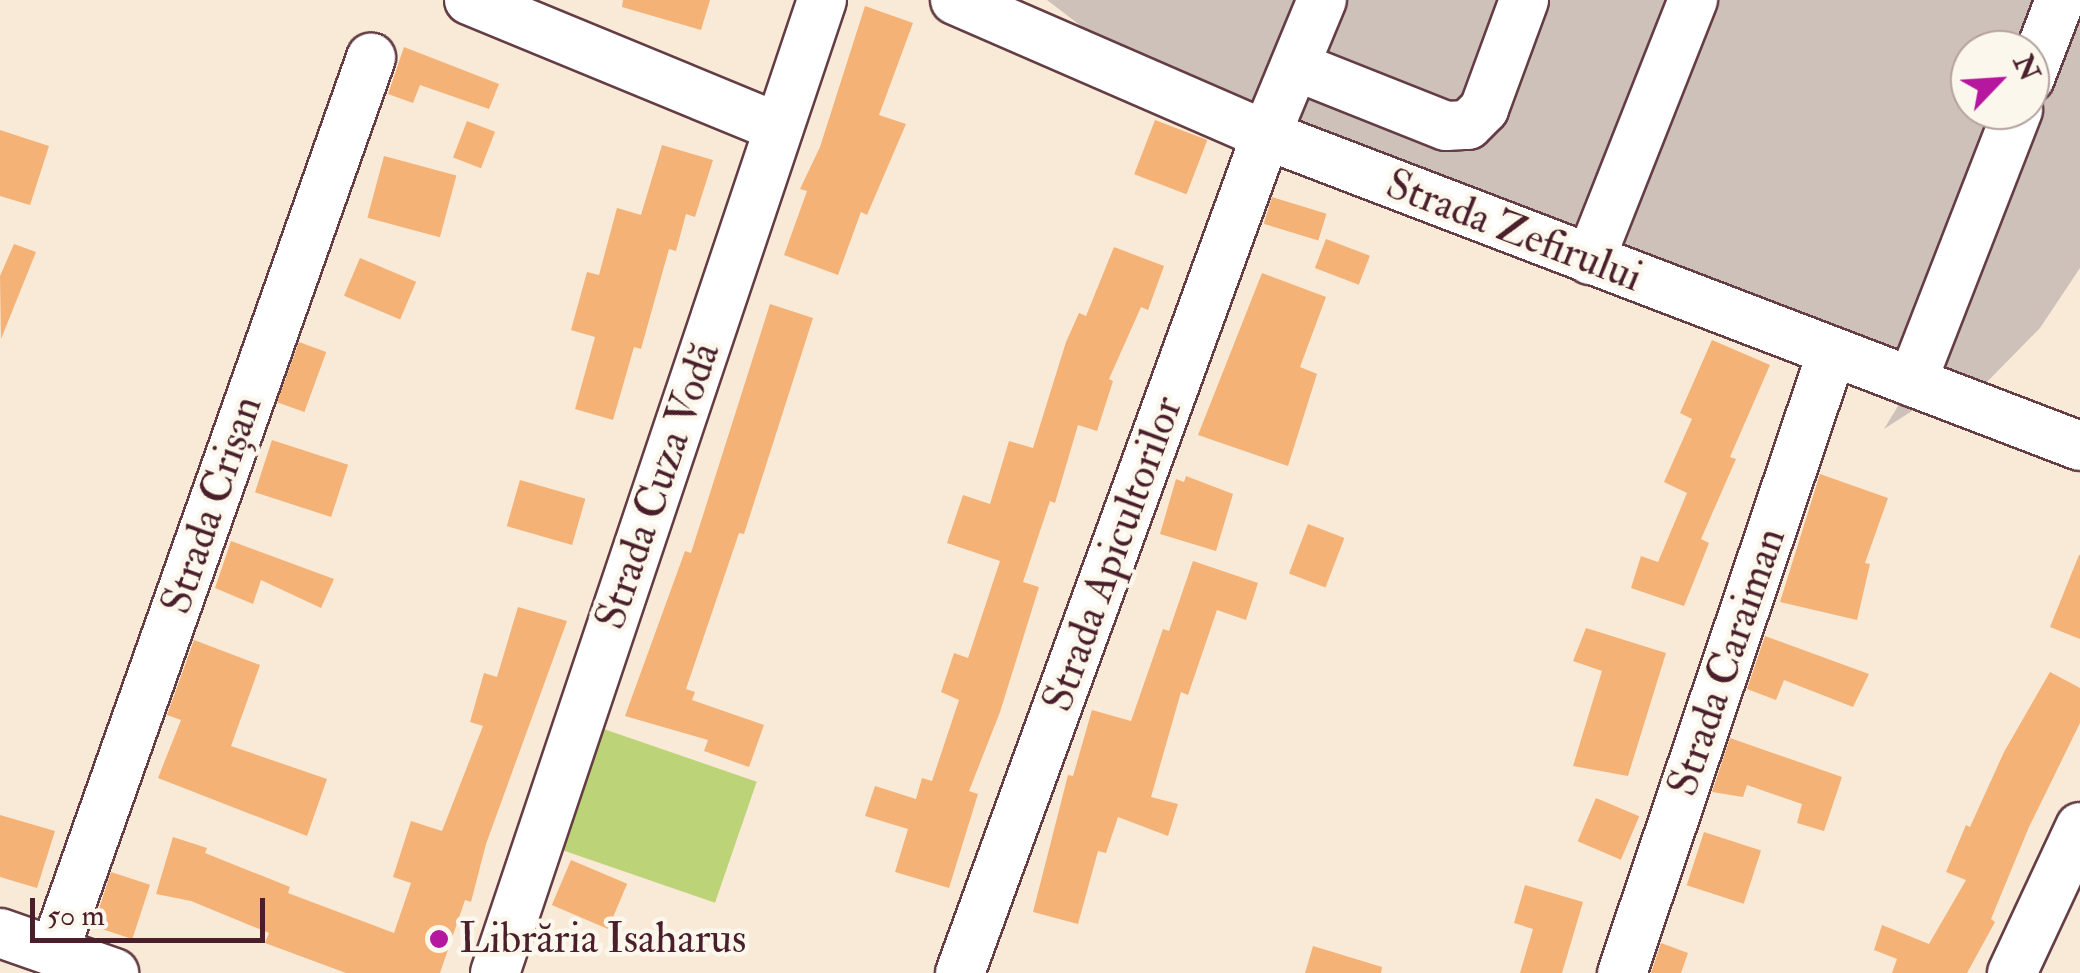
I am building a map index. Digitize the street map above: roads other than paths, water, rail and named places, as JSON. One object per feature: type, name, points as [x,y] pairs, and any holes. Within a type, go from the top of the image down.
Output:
[{"type":"street","points":[[469,0],[779,128]]},
{"type":"street","name":"Strada Cuza Vodă","points":[[495,973],[822,0]]},
{"type":"street","name":"Strada Zefirului","points":[[955,0],[1266,136],[2080,446]]},
{"type":"street","name":"Strada Apicultorilor","points":[[960,973],[1266,136],[1322,0]]},
{"type":"street","points":[[1294,66],[1446,126],[1468,124],[1484,109],[1524,0]]},
{"type":"street","points":[[1590,260],[1694,0]]},
{"type":"street","points":[[2048,30],[2060,0]]},
{"type":"street","name":"Strada Crișan","points":[[54,952],[370,58]]},
{"type":"street","points":[[1912,382],[2010,130]]},
{"type":"street","name":"Strada Caraiman","points":[[1622,973],[1832,352]]},
{"type":"street","points":[[2012,973],[2080,827]]},
{"type":"street","points":[[0,933],[114,973]]},
{"type":"place","name":"Librăria Isaharus","points":[[439,939]]}]
